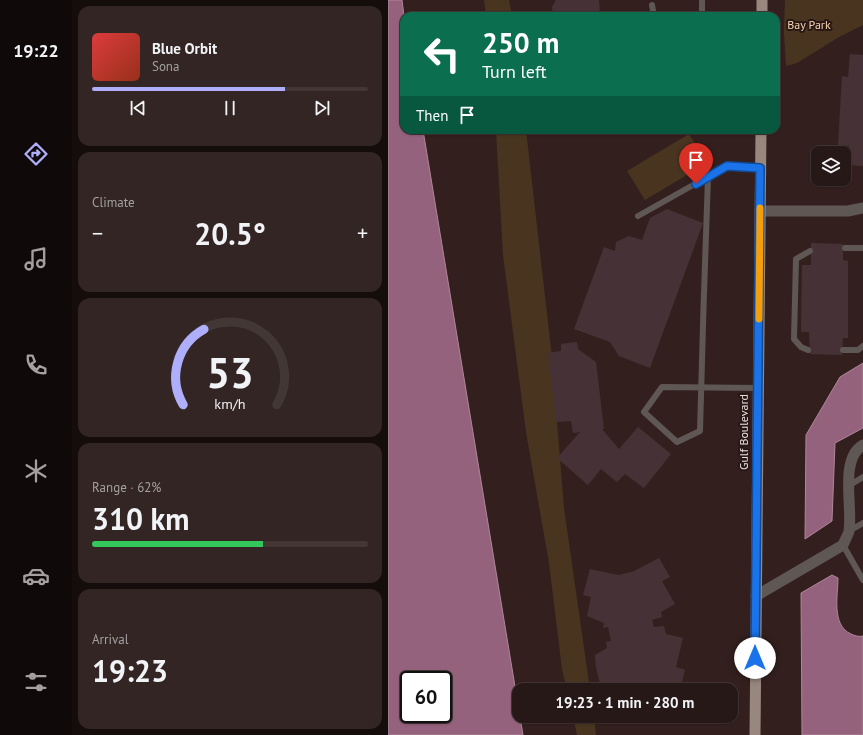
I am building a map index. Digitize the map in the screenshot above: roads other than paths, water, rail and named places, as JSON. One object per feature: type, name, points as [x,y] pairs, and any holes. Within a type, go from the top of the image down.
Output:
[{"type":"main road","points":[[762,0],[762,12]]},
{"type":"main road","name":"Gulf Boulevard","points":[[755,735],[761,134]]},
{"type":"street","points":[[760,211],[848,211],[863,208]]},
{"type":"street","points":[[756,596],[843,545],[849,531],[850,463],[857,449],[863,445]]},
{"type":"lane","points":[[702,0],[702,12]]},
{"type":"lane","points":[[652,4],[653,12]]},
{"type":"lane","points":[[638,216],[727,166],[760,168]]},
{"type":"lane","points":[[708,177],[701,386],[700,431],[677,442],[644,412],[662,387],[701,386],[758,388]]},
{"type":"lane","points":[[845,248],[863,248]]},
{"type":"lane","points":[[808,350],[801,347],[794,339],[794,332],[796,259],[810,250]]},
{"type":"lane","points":[[844,350],[858,350],[863,346]]},
{"type":"lane","points":[[850,485],[863,477]]},
{"type":"lane","points":[[849,531],[863,523]]},
{"type":"lane","points":[[843,545],[863,580]]},
{"type":"park label","name":"Bay Park","points":[[809,25]]}]
